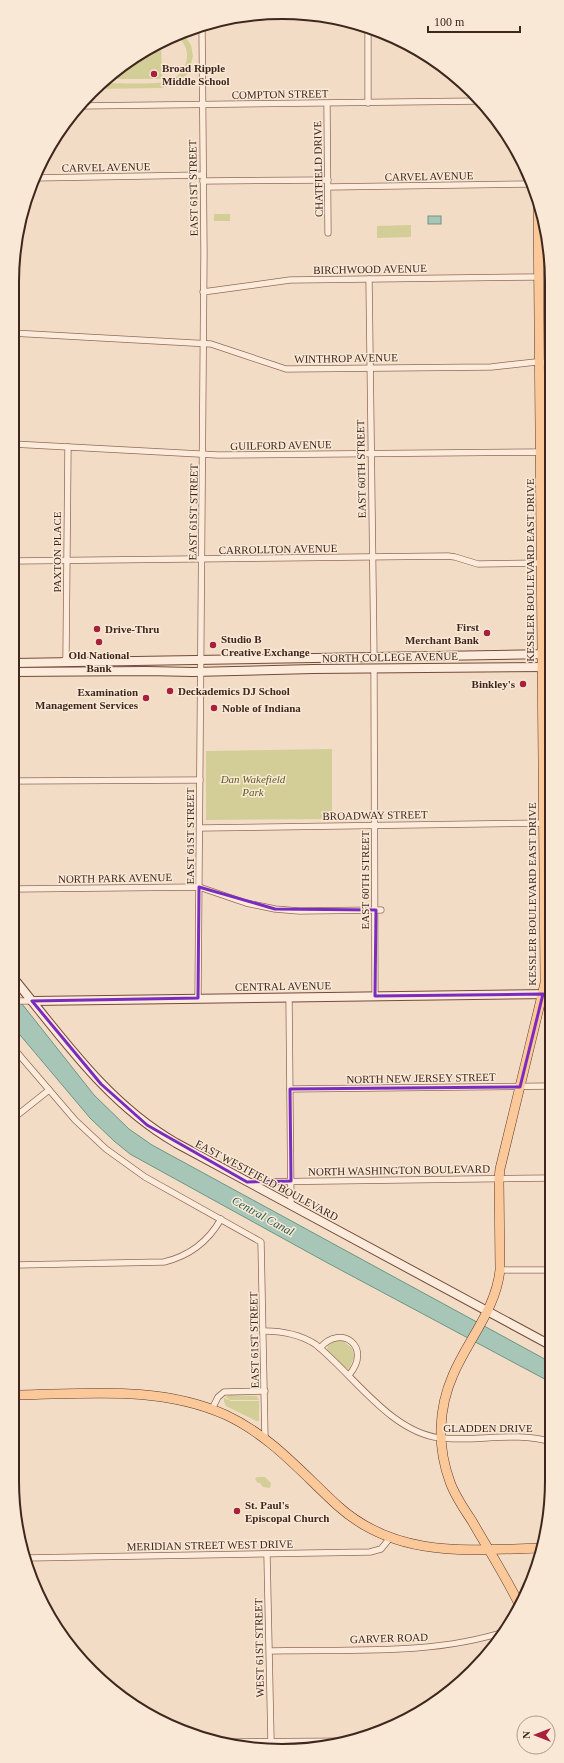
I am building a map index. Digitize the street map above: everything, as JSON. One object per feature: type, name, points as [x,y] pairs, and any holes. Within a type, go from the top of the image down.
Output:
[{"type":"main road","name":"KESSLER BOULEVARD EAST DRIVE","points":[[538,222],[539,362],[545,453],[542,563],[545,632]]},
{"type":"main road","name":"NORTH COLLEGE AVENUE","points":[[19,664],[66,661],[545,655]]},
{"type":"main road","name":"NORTH COLLEGE AVENUE","points":[[19,672],[201,672],[545,666]]},
{"type":"main road","name":"EAST WESTFIELD BOULEVARD","points":[[19,985],[101,1084],[134,1115],[166,1138],[545,1342]]},
{"type":"main road","name":"CENTRAL AVENUE","points":[[32,1001],[545,994]]},
{"type":"main road","name":"KESSLER BOULEVARD EAST DRIVE","points":[[517,1600],[452,1488],[445,1462],[441,1438],[441,1417],[454,1373],[496,1292],[500,1270],[499,1179],[520,1087],[545,1001]]},
{"type":"main road","points":[[19,1395],[140,1394],[180,1399],[212,1409],[239,1422],[265,1438],[347,1514],[373,1531],[412,1545],[435,1549],[489,1550],[536,1548]]},
{"type":"street","name":"EAST 61ST STREET","points":[[198,998],[203,455],[202,32]]},
{"type":"street","points":[[368,33],[368,103]]},
{"type":"street","name":"COMPTON STREET","points":[[87,106],[473,101]]},
{"type":"street","name":"CHATFIELD DRIVE","points":[[327,104],[328,233]]},
{"type":"street","name":"CARVEL AVENUE","points":[[40,178],[328,180]]},
{"type":"street","name":"CARVEL AVENUE","points":[[328,187],[526,184]]},
{"type":"street","name":"BIRCHWOOD AVENUE","points":[[203,292],[285,280],[538,277]]},
{"type":"street","name":"EAST 60TH STREET","points":[[369,279],[374,658]]},
{"type":"street","name":"WINTHROP AVENUE","points":[[19,333],[211,344],[286,369],[495,367],[545,362]]},
{"type":"street","name":"GUILFORD AVENUE","points":[[19,444],[203,455],[545,453]]},
{"type":"street","name":"PAXTON PLACE","points":[[66,661],[68,447]]},
{"type":"street","name":"CARROLLTON AVENUE","points":[[19,561],[451,556],[478,564],[542,563]]},
{"type":"street","name":"EAST 60TH STREET","points":[[374,668],[375,825],[378,910],[375,996]]},
{"type":"street","points":[[19,781],[200,780]]},
{"type":"street","name":"BROADWAY STREET","points":[[200,828],[545,823]]},
{"type":"street","name":"NORTH PARK AVENUE","points":[[19,889],[199,887],[246,903],[275,909],[299,911],[378,910]]},
{"type":"street","points":[[289,997],[291,1206]]},
{"type":"street","name":"CENTRAL AVENUE","points":[[19,1001],[32,1001]]},
{"type":"street","points":[[19,1055],[74,1120],[99,1144],[145,1177],[221,1220],[210,1236],[198,1247],[183,1256],[164,1262],[19,1265]]},
{"type":"street","name":"NORTH NEW JERSEY STREET","points":[[290,1089],[545,1086]]},
{"type":"street","points":[[19,1114],[49,1090]]},
{"type":"street","name":"NORTH WASHINGTON BOULEVARD","points":[[248,1182],[545,1178]]},
{"type":"street","name":"EAST 61ST STREET","points":[[221,1220],[261,1242],[265,1438]]},
{"type":"street","points":[[500,1270],[545,1270]]},
{"type":"street","name":"GLADDEN DRIVE","points":[[264,1331],[292,1334],[308,1340],[320,1348],[388,1413],[401,1423],[419,1432],[441,1438],[522,1437],[545,1441]]},
{"type":"street","points":[[320,1348],[328,1340],[335,1337],[345,1338],[353,1344],[357,1349],[358,1361],[349,1375]]},
{"type":"street","points":[[212,1409],[219,1394],[224,1392],[265,1391]]},
{"type":"street","name":"MERIDIAN STREET WEST DRIVE","points":[[31,1558],[373,1552],[384,1546],[390,1538]]},
{"type":"street","name":"WEST 61ST STREET","points":[[267,1555],[271,1741]]},
{"type":"street","name":"GARVER ROAD","points":[[270,1651],[434,1647],[467,1642],[496,1634]]},
{"type":"street","points":[[246,1742],[322,1741]]},
{"type":"highlighted area","points":[[199,887],[275,909],[376,910],[375,996],[543,994],[520,1087],[290,1089],[291,1181],[247,1182],[147,1125],[101,1084],[32,1001],[198,998]]},
{"type":"green space","points":[[186,37],[191,45],[193,56],[189,72],[177,84],[161,88],[104,89],[110,83],[136,84],[169,81],[176,77],[184,69],[187,51],[180,39]]},
{"type":"green space","points":[[161,49],[162,79],[115,79],[136,63]]},
{"type":"green space","points":[[214,214],[230,214],[230,221],[214,221]]},
{"type":"green space","points":[[411,225],[411,237],[377,238],[377,226]]},
{"type":"green space","name":"Dan Wakefield Park","points":[[332,749],[332,819],[206,820],[206,751]]},
{"type":"green space","points":[[334,1341],[343,1341],[352,1348],[354,1357],[349,1369],[345,1368],[327,1350],[328,1345]]},
{"type":"green space","points":[[230,1395],[257,1396],[259,1400],[230,1400],[225,1397]]},
{"type":"green space","points":[[224,1398],[231,1401],[259,1401],[259,1421],[256,1421],[226,1406]]},
{"type":"green space","points":[[257,1477],[265,1477],[271,1483],[270,1488],[263,1487],[260,1483],[258,1483],[255,1479]]},
{"type":"water","points":[[428,216],[441,216],[441,224],[428,224]]},
{"type":"water","name":"Central Canal","points":[[19,1000],[94,1095],[129,1129],[152,1145],[545,1359],[545,1379],[324,1261],[130,1154],[90,1118],[19,1034]]},
{"type":"place","name":"Broad Ripple Middle School","points":[[154,74]]},
{"type":"place","name":"Drive-Thru","points":[[97,629]]},
{"type":"place","name":"First Merchant Bank","points":[[487,633]]},
{"type":"place","name":"Old National Bank","points":[[99,642]]},
{"type":"place","name":"Studio B Creative Exchange","points":[[213,645]]},
{"type":"place","name":"Binkley's","points":[[523,684]]},
{"type":"place","name":"Deckademics DJ School","points":[[170,691]]},
{"type":"place","name":"Examination Management Services","points":[[146,698]]},
{"type":"place","name":"Noble of Indiana","points":[[214,708]]},
{"type":"place","name":"St. Paul's Episcopal Church","points":[[237,1511]]}]
